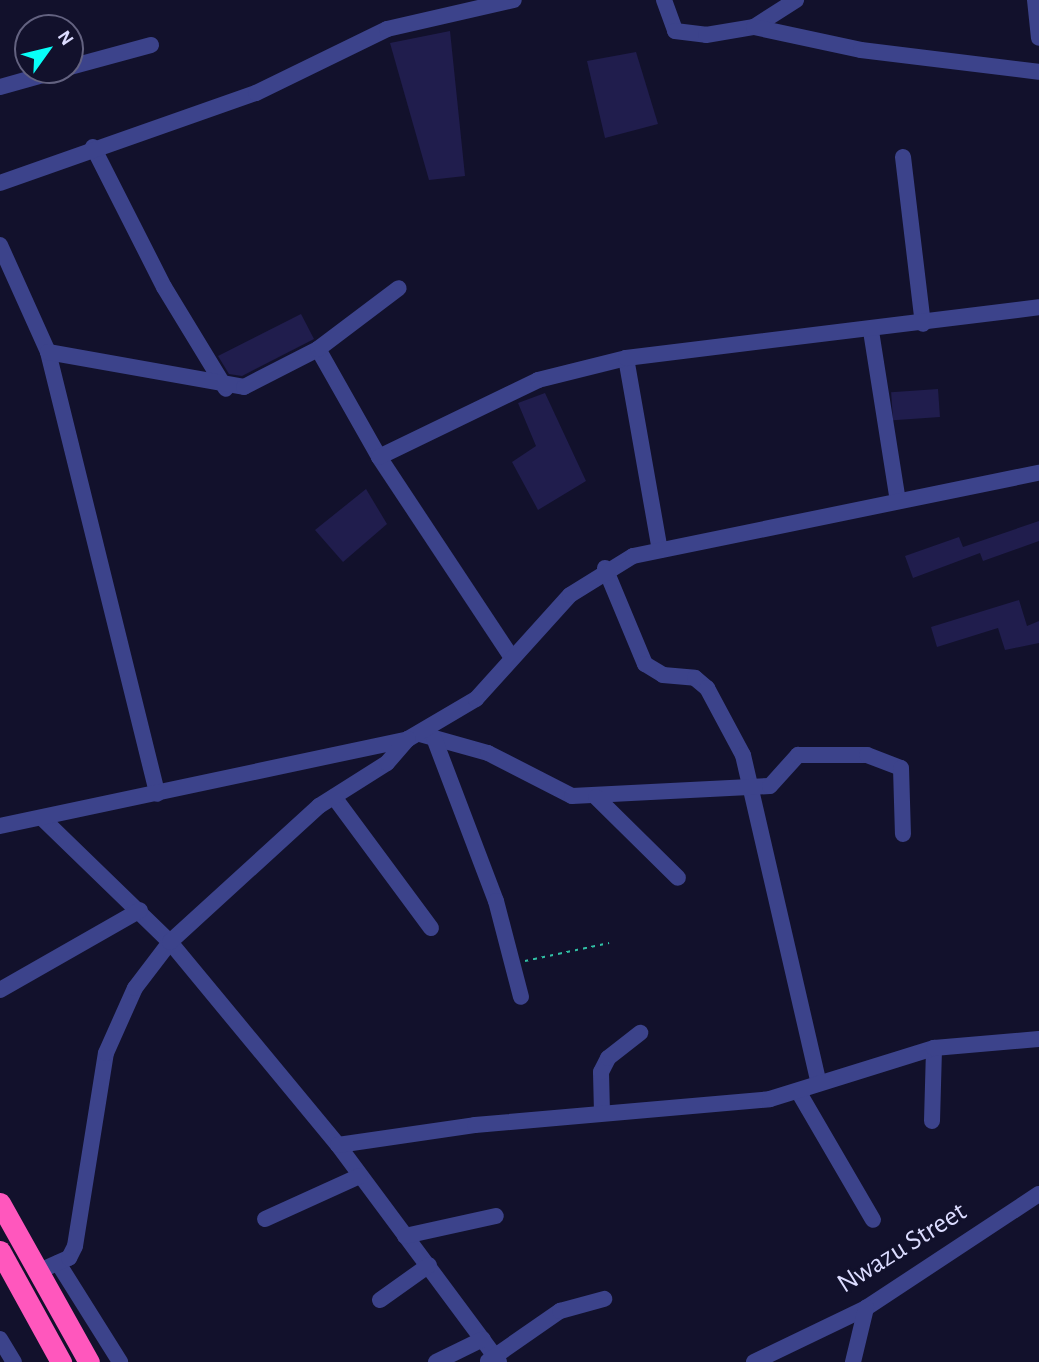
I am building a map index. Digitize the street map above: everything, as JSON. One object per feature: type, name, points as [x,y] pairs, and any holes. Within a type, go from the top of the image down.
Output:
[{"type":"highway","points":[[0,1203],[89,1362]]},
{"type":"highway","points":[[2,1258],[61,1362]]},
{"type":"street","points":[[0,183],[93,147],[256,93],[387,29],[469,5],[514,0]]},
{"type":"street","points":[[664,0],[675,31],[733,34],[754,27],[796,0]]},
{"type":"street","points":[[1035,0],[1039,38]]},
{"type":"street","points":[[754,27],[861,50],[1039,72]]},
{"type":"street","points":[[84,63],[151,45]]},
{"type":"street","points":[[93,147],[164,287],[226,388]]},
{"type":"street","points":[[903,157],[923,324]]},
{"type":"street","points":[[0,245],[48,352],[157,794]]},
{"type":"street","points":[[48,352],[226,388],[263,379],[318,349],[399,288]]},
{"type":"street","points":[[379,457],[538,380],[625,358],[871,331],[1039,307]]},
{"type":"street","points":[[871,331],[898,501]]},
{"type":"street","points":[[318,349],[379,457],[510,655]]},
{"type":"street","points":[[625,358],[660,550]]},
{"type":"street","points":[[37,1272],[58,1263],[75,1246],[106,1053],[135,989],[170,942],[334,797],[387,764],[476,699],[510,655],[605,568],[660,550],[1039,473]]},
{"type":"street","points":[[605,568],[645,664],[663,675],[695,678],[707,688],[743,755],[818,1080]]},
{"type":"street","points":[[421,737],[514,963],[521,997]]},
{"type":"street","points":[[0,826],[421,737],[488,753],[552,790],[596,797],[748,783],[770,786],[798,755],[814,753],[897,762],[903,834]]},
{"type":"street","points":[[334,797],[430,928]]},
{"type":"street","points":[[596,797],[678,878]]},
{"type":"street","points":[[43,819],[140,910],[170,942],[338,1145],[483,1339],[494,1360],[560,1311],[604,1299]]},
{"type":"street","points":[[0,989],[114,931],[140,910]]},
{"type":"street","points":[[602,1113],[601,1072],[608,1058],[640,1033]]},
{"type":"street","points":[[338,1145],[602,1113],[720,1106],[798,1091],[818,1080],[934,1048],[1039,1040]]},
{"type":"street","points":[[932,1121],[934,1048]]},
{"type":"street","points":[[798,1091],[873,1220]]},
{"type":"street","points":[[265,1219],[359,1176]]},
{"type":"street","name":"Nwazu Street","points":[[754,1362],[866,1308],[1039,1194]]},
{"type":"street","points":[[405,1236],[496,1216]]},
{"type":"street","points":[[58,1263],[120,1362]]},
{"type":"street","points":[[380,1300],[429,1265]]},
{"type":"street","points":[[853,1362],[866,1308]]},
{"type":"street","points":[[0,1339],[14,1362]]},
{"type":"street","points":[[436,1362],[483,1339]]},
{"type":"path","points":[[514,963],[609,943]]},
{"type":"building","points":[[450,31],[465,176],[429,180],[390,43]]},
{"type":"building","points":[[636,52],[658,124],[605,138],[587,61]]},
{"type":"building","points":[[301,314],[314,339],[242,376],[229,374],[218,356]]},
{"type":"building","points":[[938,389],[940,417],[893,420],[891,392]]},
{"type":"building","points":[[545,393],[586,481],[538,510],[512,462],[536,446],[518,403]]},
{"type":"building","points":[[366,489],[387,524],[343,562],[315,530]]},
{"type":"building","points":[[1039,521],[1039,541],[983,561],[980,553],[913,578],[905,556],[959,537],[963,547]]},
{"type":"building","points":[[1019,600],[1027,626],[1039,621],[1039,643],[1005,650],[998,628],[937,647],[931,627]]}]
